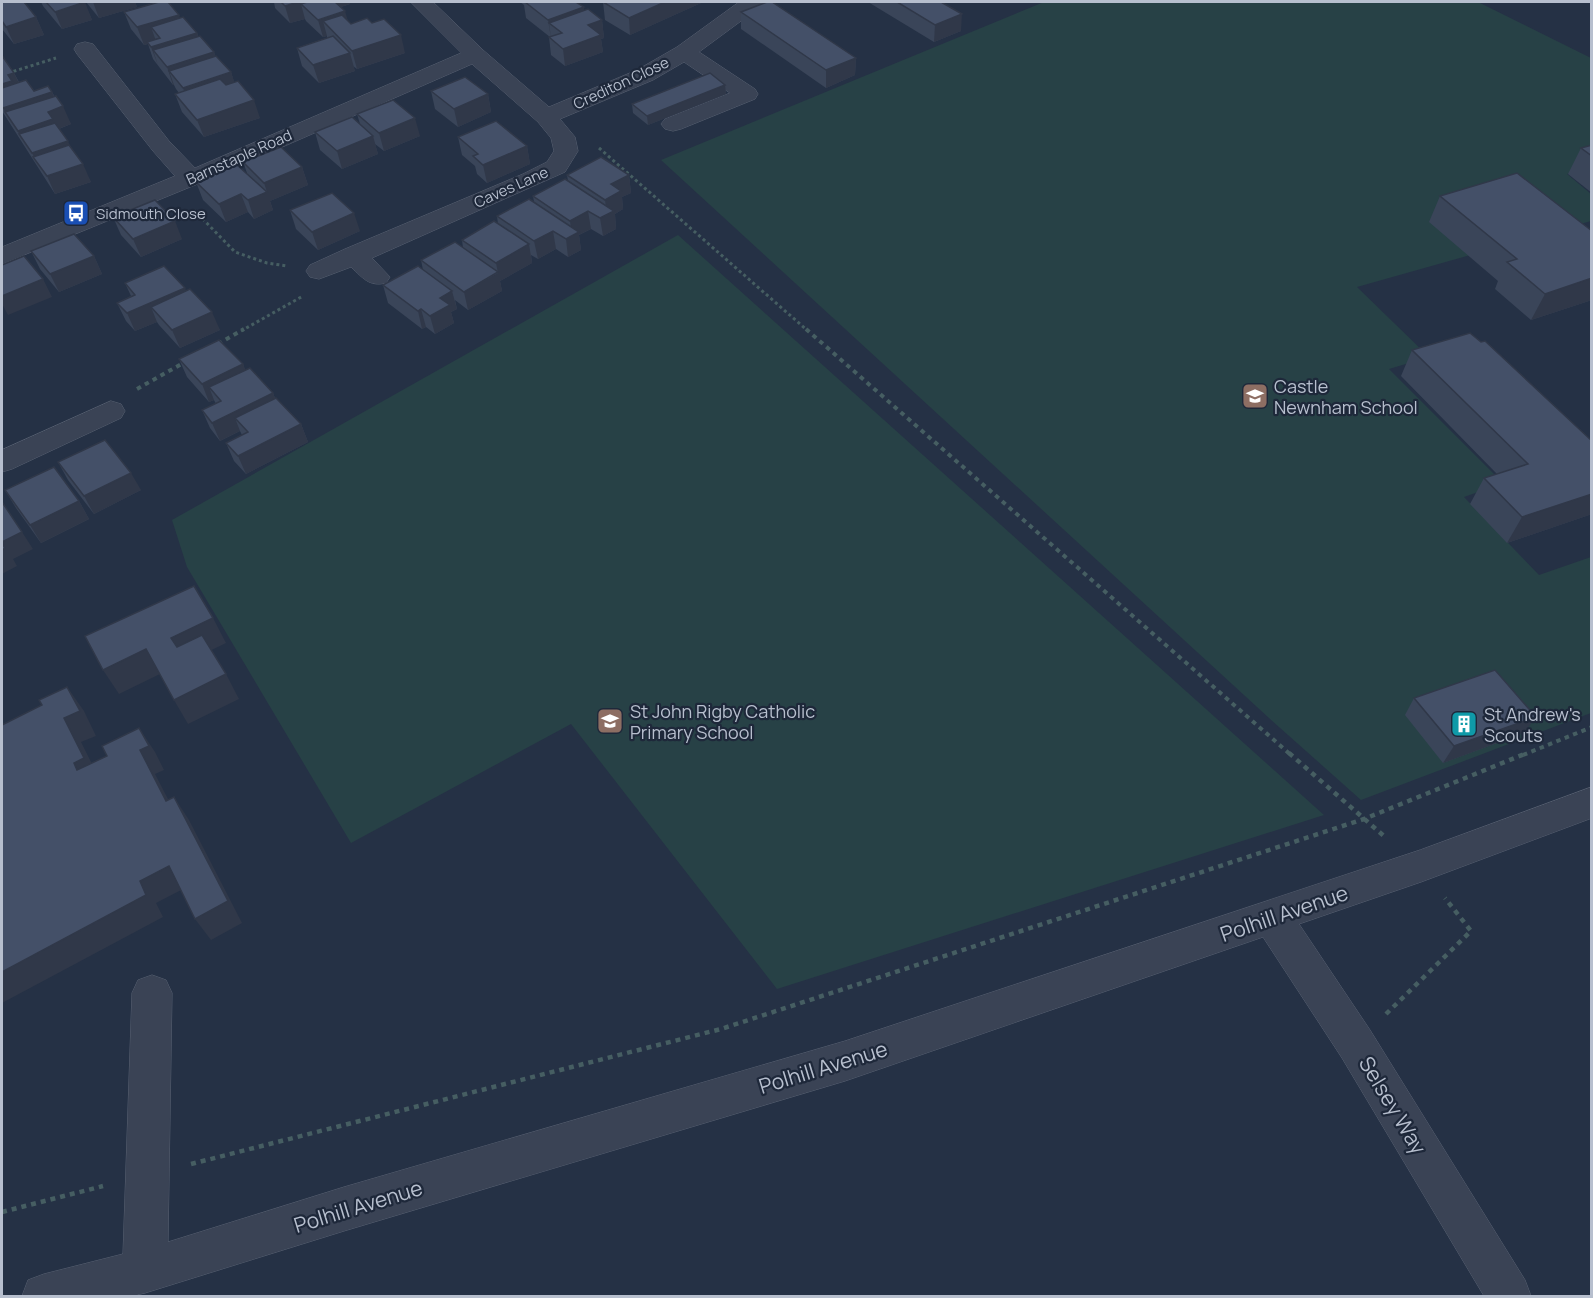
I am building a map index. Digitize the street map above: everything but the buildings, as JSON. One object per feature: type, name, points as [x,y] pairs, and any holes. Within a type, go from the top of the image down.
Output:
[{"type":"street","name":"Caves Lane","points":[[319,271],[556,167],[566,151],[563,137],[552,115],[475,55],[421,2]]},
{"type":"street","name":"Crediton Close","points":[[552,115],[645,75],[685,51],[738,5]]},
{"type":"street","points":[[86,49],[161,146],[181,182]]},
{"type":"street","points":[[673,124],[747,94],[685,51]]},
{"type":"street","name":"Barnstaple Road","points":[[4,250],[181,182],[475,55]]},
{"type":"street","points":[[354,255],[377,277]]},
{"type":"street","points":[[2,462],[111,411]]},
{"type":"street","name":"Polhill Avenue","points":[[44,1296],[145,1271],[344,1209],[845,1061],[1421,866],[1592,802]]},
{"type":"street","name":"Selsey Way","points":[[1272,916],[1356,1044],[1509,1296]]},
{"type":"street","points":[[145,1271],[152,993]]},
{"type":"path","points":[[2,75],[86,49]]},
{"type":"path","points":[[552,115],[1421,866],[1471,931],[1356,1044]]},
{"type":"path","points":[[181,182],[235,252],[267,263],[319,271],[324,284],[214,346]]},
{"type":"path","points":[[111,411],[134,391],[194,357]]},
{"type":"path","points":[[2,1212],[720,1029],[1364,819],[1592,727]]},
{"type":"green space","name":"Castle Newnham School","points":[[1044,2],[1478,2],[1591,58],[1591,166],[1567,174],[1591,194],[1591,221],[1357,287],[1429,357],[1389,369],[1503,483],[1464,497],[1539,575],[1591,557],[1591,713],[1361,800],[661,160]]},
{"type":"green space","name":"St John Rigby Catholic Primary School","points":[[678,235],[1324,815],[777,989],[571,724],[351,843],[187,567],[172,520]]},
{"type":"place","name":"Sidmouth Close","points":[[76,213]]},
{"type":"place","name":"Castle Newnham School","points":[[1255,396]]},
{"type":"place","name":"St John Rigby Catholic Primary School","points":[[610,721]]},
{"type":"place","name":"St Andrew's Scouts","points":[[1464,724]]}]
